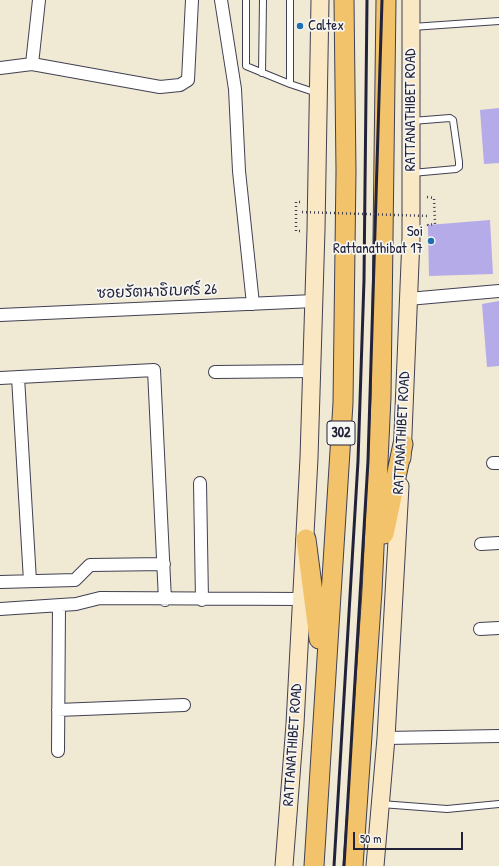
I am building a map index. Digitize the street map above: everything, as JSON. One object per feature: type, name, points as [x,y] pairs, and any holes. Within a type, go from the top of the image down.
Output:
[{"type":"main road","name":"RATTANATHIBET ROAD","points":[[284,866],[303,600],[313,371],[320,0]]},
{"type":"main road","name":"RATTANATHIBET ROAD","points":[[314,866],[324,678],[343,404],[346,171],[344,0]]},
{"type":"main road","name":"RATTANATHIBET ROAD","points":[[353,866],[372,591],[381,397],[386,0]]},
{"type":"main road","name":"RATTANATHIBET ROAD","points":[[375,866],[386,738],[403,444],[411,238],[411,0]]},
{"type":"main road","points":[[372,591],[403,444]]},
{"type":"main road","points":[[306,539],[324,678]]},
{"type":"street","points":[[32,64],[39,0]]},
{"type":"street","points":[[0,68],[32,64],[160,87],[184,83],[188,80],[192,0]]},
{"type":"street","points":[[221,0],[235,89],[239,171],[252,304]]},
{"type":"street","points":[[408,299],[499,291]]},
{"type":"street","name":"ซอยรัตนาธิเบศร์ 26","points":[[0,315],[314,301]]},
{"type":"street","points":[[0,378],[154,370],[165,600]]},
{"type":"street","points":[[215,372],[313,371]]},
{"type":"street","points":[[18,377],[30,581]]},
{"type":"street","points":[[200,483],[202,600]]},
{"type":"street","points":[[481,544],[499,543]]},
{"type":"street","points":[[0,582],[75,580],[90,565],[164,564]]},
{"type":"street","points":[[0,609],[59,606],[100,598],[165,600],[303,600]]},
{"type":"street","points":[[58,751],[59,606]]},
{"type":"street","points":[[480,629],[499,628]]},
{"type":"street","points":[[58,710],[184,705]]},
{"type":"street","points":[[386,738],[499,736]]},
{"type":"lane","points":[[246,0],[246,66],[319,94]]},
{"type":"lane","points":[[262,0],[262,73]]},
{"type":"lane","points":[[290,0],[290,84]]},
{"type":"lane","points":[[411,27],[499,21]]},
{"type":"lane","points":[[410,121],[450,118],[453,120],[459,162],[459,167],[456,169],[411,174]]},
{"type":"lane","points":[[380,804],[447,809],[499,804]]},
{"type":"path","points":[[296,231],[296,202],[302,202],[302,212],[427,216],[428,225],[435,224],[434,198]]},
{"type":"building","points":[[499,108],[499,163],[484,164],[480,110]]},
{"type":"building","points":[[490,220],[493,274],[429,276],[428,225]]},
{"type":"building","points":[[499,301],[499,366],[487,367],[482,304]]},
{"type":"railway","points":[[334,866],[358,461],[364,280],[367,0]]},
{"type":"railway","points":[[344,866],[368,461],[382,0]]},
{"type":"place","name":"Caltex","points":[[300,26]]},
{"type":"place","name":"Soi Rattanathibat 17","points":[[431,241]]}]
